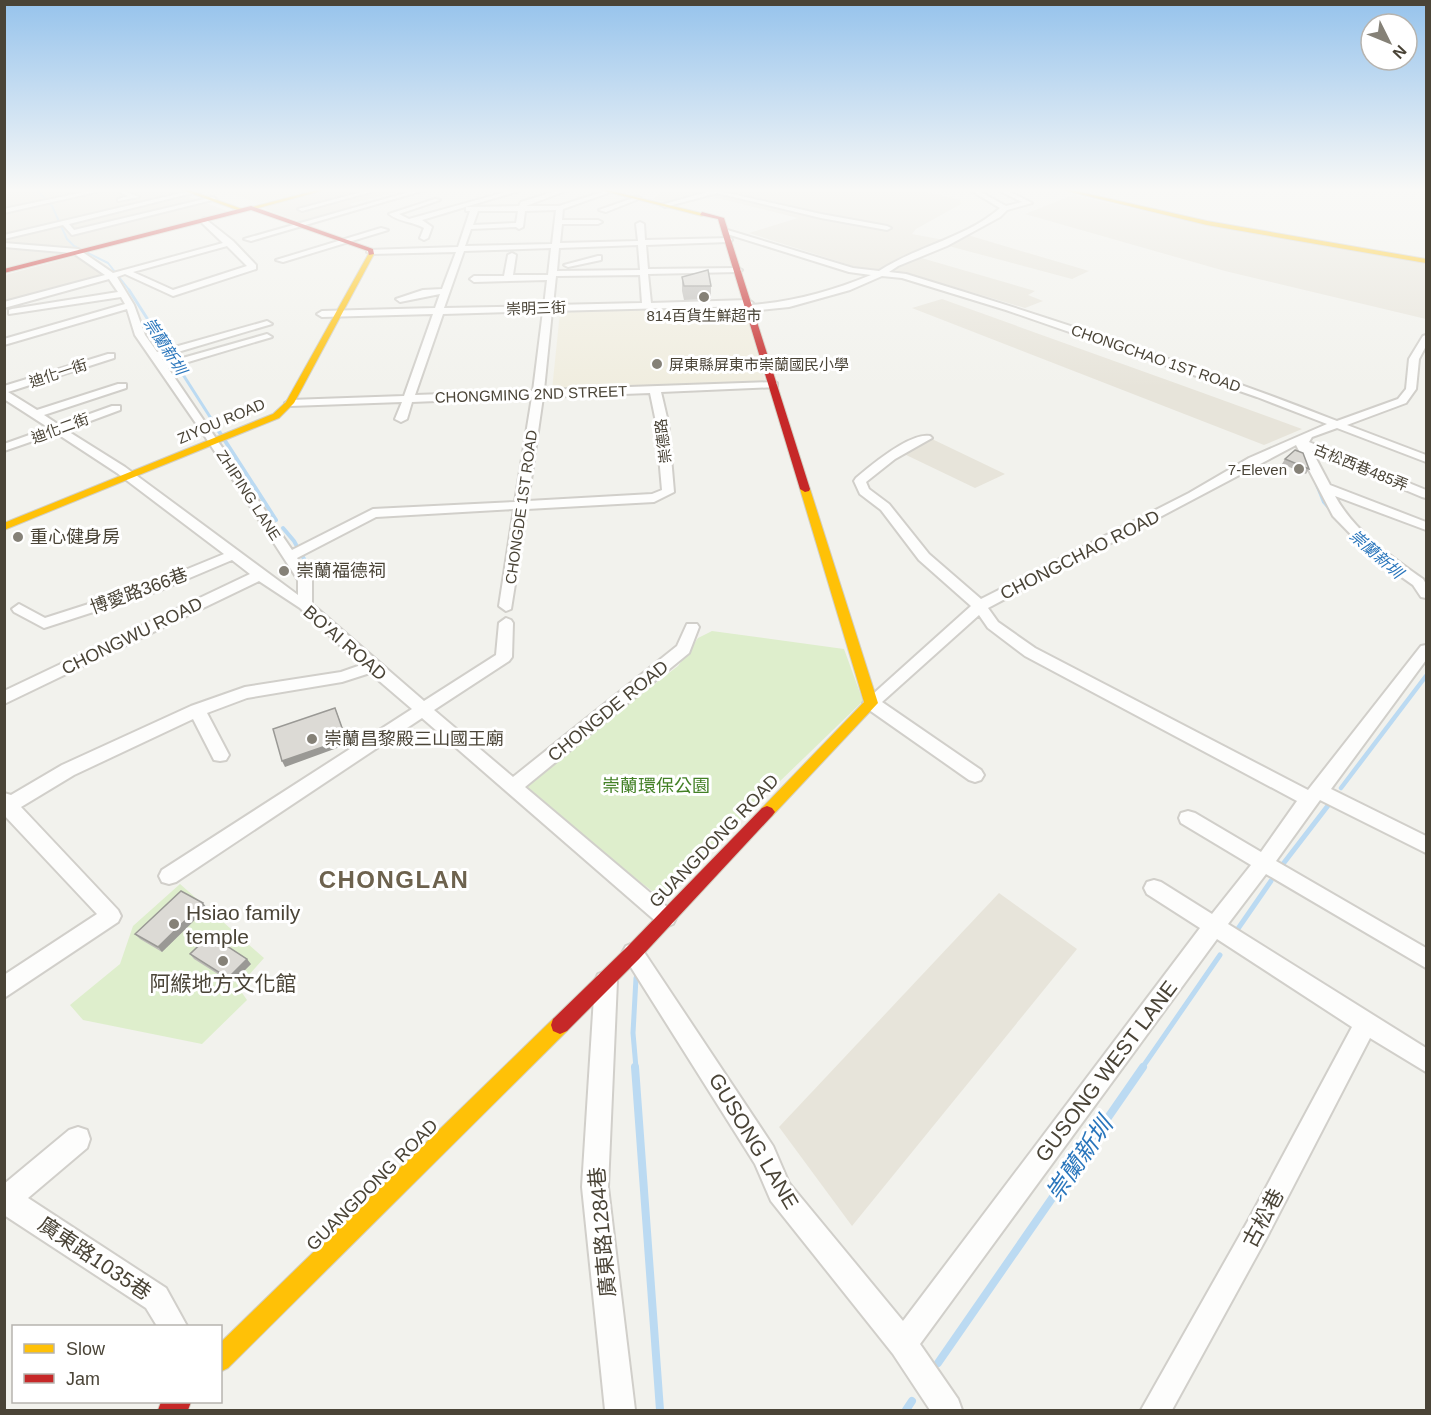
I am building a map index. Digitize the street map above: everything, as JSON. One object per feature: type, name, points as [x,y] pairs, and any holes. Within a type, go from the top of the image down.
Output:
[{"type":"street","points":[[4,271],[62,256]]},
{"type":"street","points":[[89,256],[118,274],[173,293],[253,267],[242,256]]},
{"type":"street","points":[[4,305],[183,256]]},
{"type":"street","points":[[280,260],[294,256]]},
{"type":"street","name":"ZIYOU ROAD","points":[[219,436],[259,414],[278,394],[322,314],[365,256]]},
{"type":"street","name":"ZIYOU ROAD","points":[[4,527],[126,473],[276,416],[290,403],[338,314],[366,256]]},
{"type":"street","points":[[401,419],[457,256]]},
{"type":"street","points":[[509,273],[512,256]]},
{"type":"street","name":"CHONGDE 1ST ROAD","points":[[507,606],[538,394],[554,256]]},
{"type":"street","points":[[601,256],[601,273]]},
{"type":"street","points":[[643,256],[647,306]]},
{"type":"street","points":[[734,256],[871,703],[975,775]]},
{"type":"street","name":"CHONGCHAO 1ST ROAD","points":[[801,256],[852,270],[903,276],[1009,308],[1261,395],[1426,459]]},
{"type":"street","name":"崇明三街","points":[[322,314],[786,305],[820,297],[880,274],[885,268],[914,256]]},
{"type":"street","points":[[1403,256],[1426,260]]},
{"type":"street","points":[[1404,256],[1426,260]]},
{"type":"street","points":[[552,272],[600,259]]},
{"type":"street","points":[[476,269],[473,279],[509,273],[601,273],[690,267],[738,270]]},
{"type":"street","points":[[690,267],[692,281]]},
{"type":"street","points":[[453,270],[465,269]]},
{"type":"street","points":[[487,269],[509,273]]},
{"type":"street","name":"ZHIPING LANE","points":[[118,274],[140,335],[145,342],[164,353],[171,364],[179,390],[219,436],[296,553],[305,580],[305,604]]},
{"type":"street","points":[[400,299],[423,293],[446,291]]},
{"type":"street","points":[[4,313],[124,294]]},
{"type":"street","points":[[4,342],[130,305]]},
{"type":"street","points":[[164,353],[267,324]]},
{"type":"street","points":[[171,364],[267,337]]},
{"type":"street","points":[[1426,338],[1414,359],[1414,382],[1402,401],[1336,424],[1302,440],[1323,487],[1338,513],[1377,553],[1418,582],[1426,594]]},
{"type":"street","name":"迪化一街","points":[[4,392],[111,356]]},
{"type":"street","points":[[37,414],[122,386]]},
{"type":"street","name":"CHONGMING 2ND STREET","points":[[290,403],[773,386]]},
{"type":"street","name":"崇德路","points":[[523,504],[654,498],[668,492],[662,422],[655,390]]},
{"type":"street","name":"BO'AI ROAD","points":[[4,392],[126,473],[260,575],[297,601],[305,604],[373,667],[666,918]]},
{"type":"street","name":"迪化二街","points":[[4,448],[116,408]]},
{"type":"street","points":[[926,438],[888,456],[860,481],[864,491],[885,507],[924,557],[980,606],[993,625],[1030,651],[1314,795],[1425,843]]},
{"type":"street","name":"CHONGCHAO ROAD","points":[[871,703],[980,606],[1302,440]]},
{"type":"street","name":"古松西巷485弄","points":[[1302,440],[1426,494]]},
{"type":"street","name":"ZIYOU ROAD","points":[[4,516],[126,473]]},
{"type":"street","points":[[1323,487],[1426,526]]},
{"type":"street","points":[[296,553],[373,513],[523,504]]},
{"type":"street","name":"博愛路366巷","points":[[19,609],[44,623],[156,587],[233,555]]},
{"type":"street","name":"CHONGWU ROAD","points":[[4,698],[260,575]]},
{"type":"street","points":[[169,876],[504,657],[506,623]]},
{"type":"street","name":"CHONGDE ROAD","points":[[513,787],[684,649],[692,627]]},
{"type":"street","name":"GUSONG WEST LANE","points":[[903,1344],[1214,926],[1426,650]]},
{"type":"street","points":[[4,988],[111,915],[6,804],[68,770],[197,710],[245,693],[342,677],[373,667]]},
{"type":"street","name":"GUANGDONG ROAD","points":[[222,1358],[633,953],[871,703]]},
{"type":"street","points":[[197,710],[220,755]]},
{"type":"street","points":[[1188,818],[1426,959]]},
{"type":"street","points":[[1154,888],[1426,1060]]},
{"type":"street","name":"GUSONG LANE","points":[[633,953],[759,1146],[780,1192],[903,1344],[947,1410]]},
{"type":"street","name":"廣東路1284巷","points":[[606,980],[595,1187],[620,1410]]},
{"type":"street","name":"古松巷","points":[[1156,1410],[1258,1228],[1366,1024]]},
{"type":"street","points":[[6,1199],[78,1139]]},
{"type":"street","name":"廣東路1035巷","points":[[6,1199],[156,1298],[172,1325]]},
{"type":"shaded area","points":[[5,256],[53,256],[5,268]]},
{"type":"shaded area","points":[[76,256],[104,276],[5,304],[5,275]]},
{"type":"shaded area","points":[[821,256],[910,256],[879,271],[856,267]]},
{"type":"shaded area","points":[[986,256],[1038,256],[1089,271],[1072,279]]},
{"type":"shaded area","points":[[1172,256],[1386,256],[1426,263],[1426,319],[1225,271]]},
{"type":"shaded area","points":[[918,257],[1035,291],[1028,295],[1043,301],[1025,308],[911,274],[888,271],[891,267]]},
{"type":"shaded area","points":[[942,299],[1302,429],[1264,445],[912,308]]},
{"type":"shaded area","name":"屏東縣屏東市崇蘭國民小學","points":[[744,306],[765,381],[552,390],[560,312]]},
{"type":"shaded area","points":[[932,439],[1005,474],[975,488],[902,453]]},
{"type":"shaded area","points":[[999,893],[1077,949],[852,1226],[779,1127]]},
{"type":"green space","name":"崇蘭環保公園","points":[[712,631],[844,649],[863,701],[660,897],[518,789],[678,666],[698,638]]},
{"type":"green space","points":[[180,884],[264,958],[238,987],[247,1000],[202,1044],[83,1020],[70,1005],[120,964],[133,926]]},
{"type":"building","points":[[708,270],[711,286],[684,286],[682,277]]},
{"type":"building","points":[[1295,450],[1303,453],[1309,469],[1285,459]]},
{"type":"building","name":"崇蘭昌黎殿三山國王廟","points":[[335,708],[346,739],[282,761],[273,729]]},
{"type":"building","name":"Hsiao family temple","points":[[181,891],[203,903],[158,947],[135,934]]},
{"type":"building","name":"阿緱地方文化館","points":[[210,935],[247,959],[228,978],[190,954]]},
{"type":"waterway","name":"崇蘭新圳","points":[[94,256],[108,263],[130,291]]},
{"type":"waterway","name":"崇蘭新圳","points":[[129,290],[212,420]]},
{"type":"waterway","name":"崇蘭新圳","points":[[211,419],[276,520]]},
{"type":"waterway","name":"崇蘭新圳","points":[[1316,482],[1324,502],[1332,511]]},
{"type":"waterway","name":"崇蘭新圳","points":[[283,528],[294,541],[313,575]]},
{"type":"waterway","name":"崇蘭新圳","points":[[1341,788],[1426,676]]},
{"type":"waterway","name":"崇蘭新圳","points":[[1283,864],[1330,803]]},
{"type":"waterway","name":"崇蘭新圳","points":[[1235,933],[1271,881]]},
{"type":"waterway","name":"崇蘭新圳","points":[[1142,1068],[1220,955]]},
{"type":"waterway","name":"崇蘭新圳","points":[[636,978],[633,1033],[636,1068]]},
{"type":"waterway","name":"崇蘭新圳","points":[[635,1067],[660,1410]]},
{"type":"waterway","name":"崇蘭新圳","points":[[938,1363],[1143,1067]]},
{"type":"waterway","name":"崇蘭新圳","points":[[906,1410],[912,1401]]},
{"type":"traffic: slow","points":[[4,527],[276,416],[290,403],[370,256]]},
{"type":"traffic: slow","points":[[1397,256],[1426,261]]},
{"type":"traffic: slow","points":[[767,812],[871,703],[805,489]]},
{"type":"traffic: slow","points":[[222,1358],[560,1025]]},
{"type":"traffic: jam","points":[[4,271],[63,256]]},
{"type":"traffic: jam","points":[[733,256],[805,489]]},
{"type":"traffic: jam","points":[[560,1025],[633,953],[767,812]]},
{"type":"traffic: jam","points":[[170,1410],[178,1403]]},
{"type":"place","name":"814百貨生鮮超市","points":[[704,297]]},
{"type":"place","name":"屏東縣屏東市崇蘭國民小學","points":[[657,364]]},
{"type":"place","name":"7-Eleven","points":[[1299,469]]},
{"type":"place","name":"重心健身房","points":[[18,537]]},
{"type":"place","name":"崇蘭福德祠","points":[[284,571]]},
{"type":"place","name":"崇蘭昌黎殿三山國王廟","points":[[312,739]]},
{"type":"place","name":"Hsiao family temple","points":[[174,924]]},
{"type":"place","name":"阿緱地方文化館","points":[[223,961]]},
{"type":"district","name":"CHONGLAN","points":[[394,879]]}]
